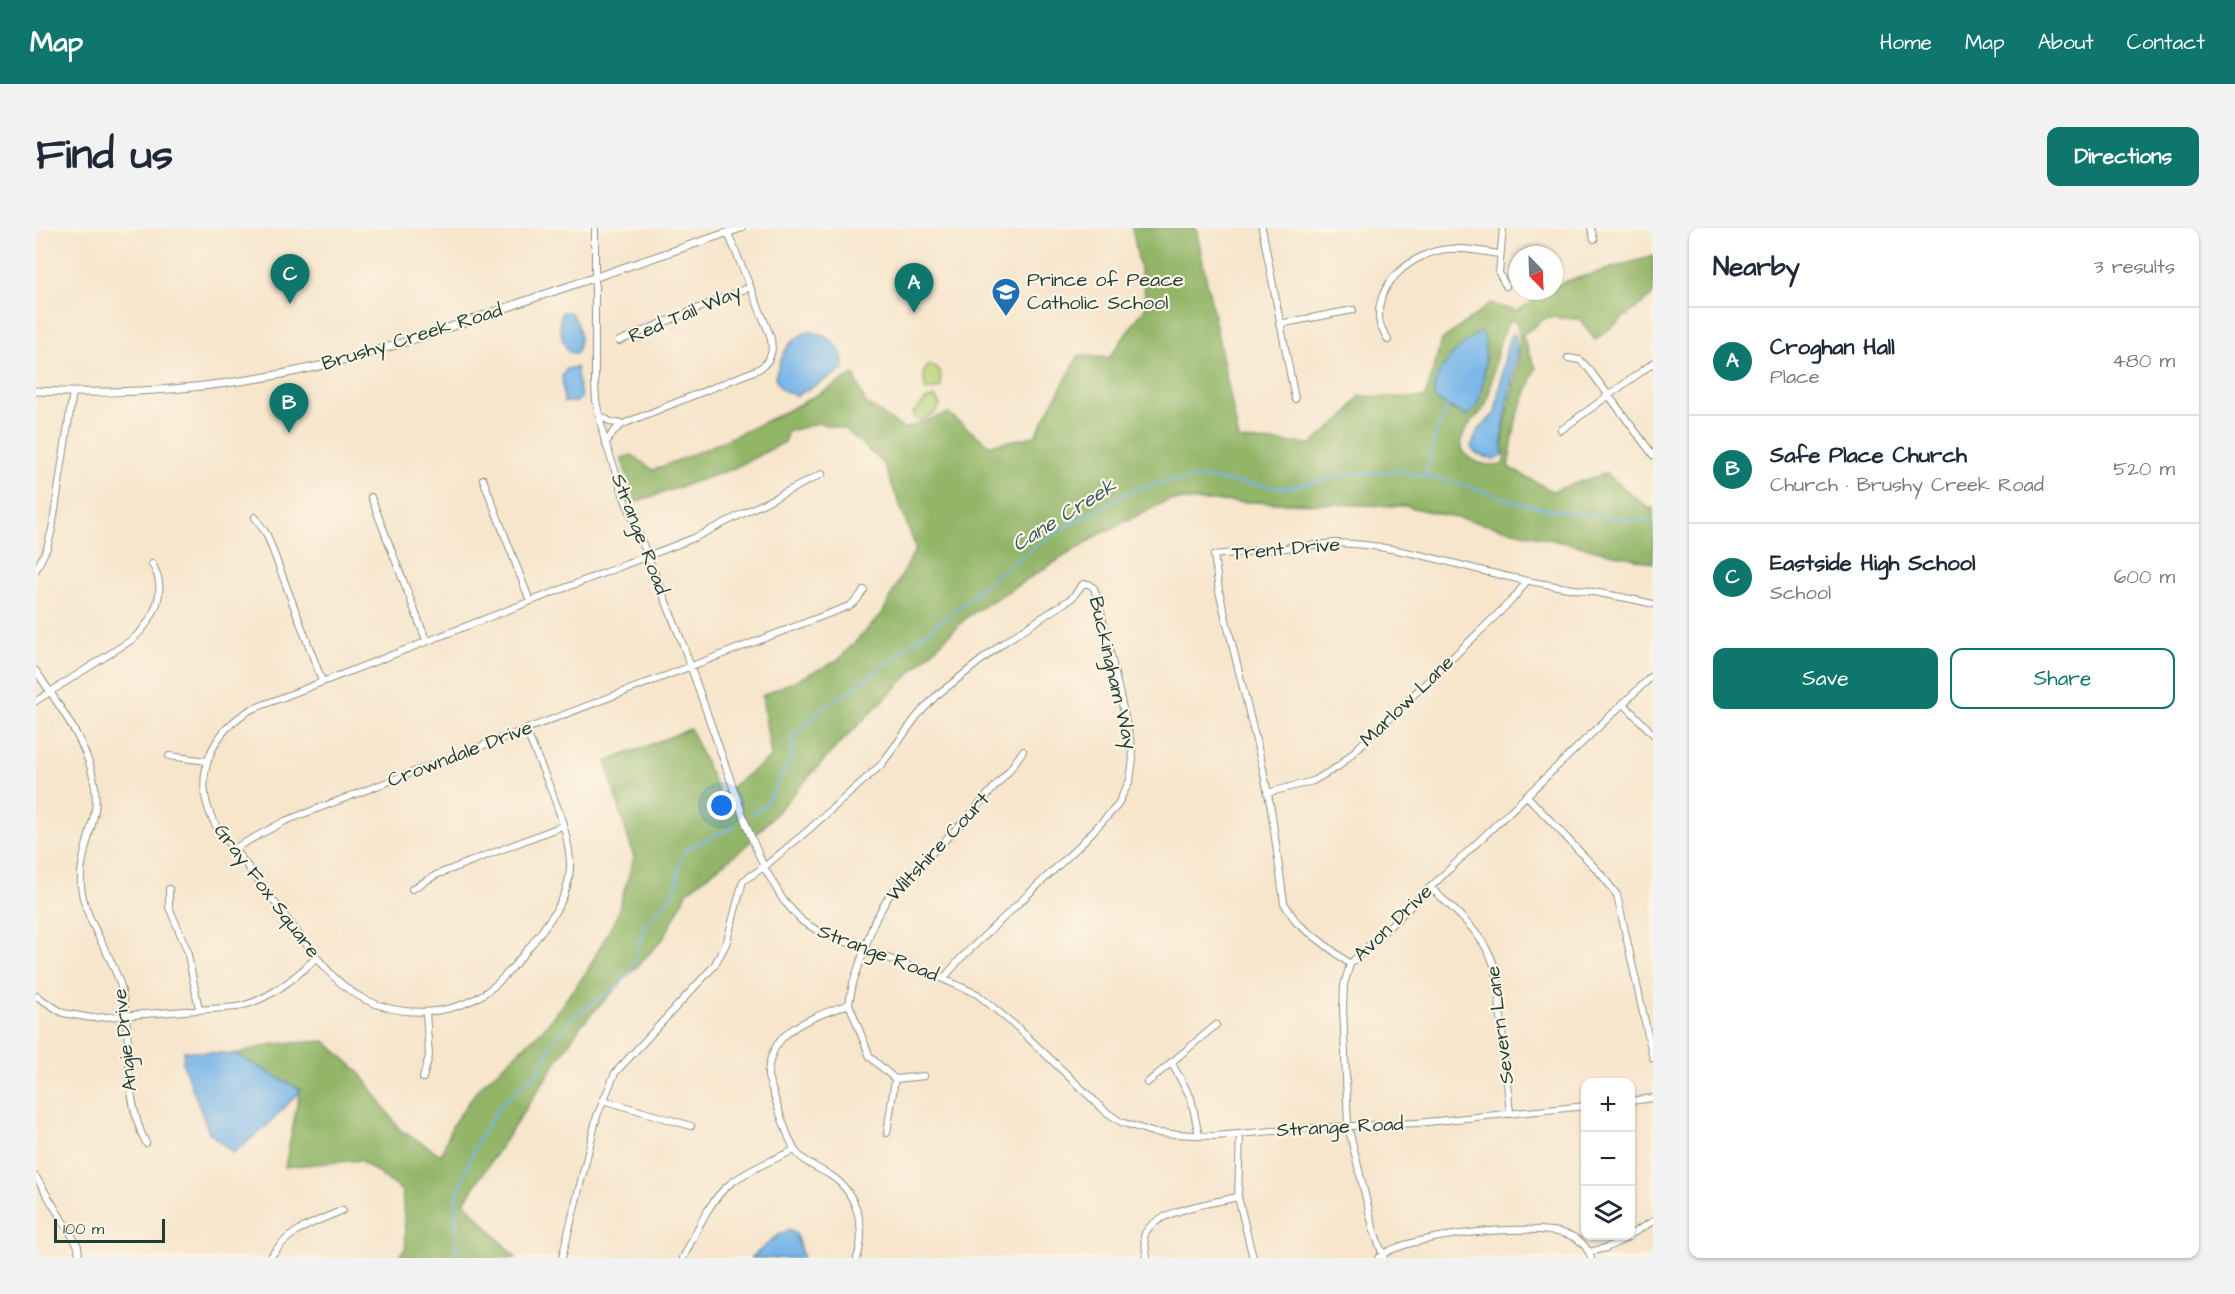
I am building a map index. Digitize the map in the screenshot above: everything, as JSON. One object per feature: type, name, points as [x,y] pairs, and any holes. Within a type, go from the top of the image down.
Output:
[{"type":"street","name":"Strange Road","points":[[595,228],[594,384],[606,443],[690,666],[747,827],[764,867],[783,900],[803,922],[822,933],[865,951],[970,990],[988,1001],[1114,1118],[1138,1129],[1155,1133],[1199,1136],[1240,1134],[1417,1123],[1581,1107]]},
{"type":"street","name":"Brushy Creek Road","points":[[36,391],[143,390],[219,384],[298,371],[376,351],[741,228]]},
{"type":"street","points":[[1262,228],[1295,399]]},
{"type":"street","points":[[1503,228],[1499,273],[1506,286]]},
{"type":"street","points":[[1591,228],[1594,239]]},
{"type":"street","points":[[606,443],[623,424],[765,365],[771,357],[773,345],[728,232]]},
{"type":"street","points":[[1388,340],[1380,325],[1381,303],[1387,288],[1406,266],[1424,255],[1448,249],[1461,248],[1500,254]]},
{"type":"street","name":"Red Tail Way","points":[[619,341],[750,287]]},
{"type":"street","points":[[1280,324],[1353,310]]},
{"type":"street","points":[[1568,358],[1584,363],[1653,455]]},
{"type":"street","points":[[1561,430],[1653,363]]},
{"type":"street","points":[[36,570],[52,529],[73,392]]},
{"type":"street","points":[[599,415],[611,422],[623,424]]},
{"type":"street","name":"Gray Fox Square","points":[[526,730],[562,826],[569,854],[569,879],[563,900],[513,968],[492,988],[462,1005],[426,1012],[392,1009],[363,999],[336,980],[219,830],[208,805],[203,783],[207,761],[227,726],[238,717],[270,701],[694,538],[822,474]]},
{"type":"street","points":[[483,479],[530,601]]},
{"type":"street","points":[[371,497],[426,640]]},
{"type":"street","points":[[255,517],[267,535],[322,681]]},
{"type":"street","name":"Trent Drive","points":[[1350,964],[1303,928],[1287,910],[1282,892],[1268,793],[1219,591],[1214,555],[1335,543],[1352,544],[1419,555],[1527,581],[1653,604]]},
{"type":"street","points":[[36,702],[133,639],[144,628],[155,611],[159,598],[159,579],[152,564]]},
{"type":"street","name":"Marlow Lane","points":[[1268,793],[1313,781],[1339,766],[1489,623],[1527,581]]},
{"type":"street","name":"Buckingham Way","points":[[764,867],[881,765],[918,715],[936,696],[1003,643],[1072,598],[1083,584],[1089,584],[1094,588],[1099,604],[1132,748],[1130,780],[1122,798],[1101,824],[961,958],[943,979]]},
{"type":"street","name":"Crowndale Drive","points":[[233,849],[285,821],[849,606],[864,590]]},
{"type":"street","name":"Angie Drive","points":[[36,670],[74,731],[93,779],[94,811],[81,886],[87,908],[118,978],[125,1017],[131,1100],[136,1121],[146,1143]]},
{"type":"street","name":"Avon Drive","points":[[1381,1257],[1348,1126],[1343,1008],[1344,985],[1350,964],[1653,675]]},
{"type":"street","points":[[1623,703],[1653,734]]},
{"type":"street","name":"Wiltshire Court","points":[[849,1004],[853,983],[877,916],[889,896],[966,819],[1008,772],[1023,751]]},
{"type":"street","points":[[170,756],[207,761]]},
{"type":"street","points":[[1526,795],[1600,873],[1617,895],[1653,1058]]},
{"type":"street","points":[[412,889],[436,875],[562,826]]},
{"type":"street","points":[[562,1258],[597,1116],[615,1073],[714,966],[726,944],[743,881],[764,867]]},
{"type":"street","name":"Severn Lane","points":[[1430,887],[1466,922],[1485,945],[1494,961],[1510,1114]]},
{"type":"street","points":[[169,889],[169,908],[187,950],[199,1009]]},
{"type":"street","points":[[36,996],[53,1008],[72,1016],[92,1018],[237,1007],[260,1000],[276,991],[317,957]]},
{"type":"street","points":[[857,1258],[860,1249],[860,1221],[850,1194],[840,1182],[808,1163],[794,1150],[768,1077],[772,1051],[796,1026],[849,1004],[870,1057],[895,1079],[924,1076]]},
{"type":"street","points":[[423,1078],[429,1056],[426,1012]]},
{"type":"street","points":[[1147,1083],[1216,1025]]},
{"type":"street","points":[[1171,1062],[1191,1098],[1199,1136]]},
{"type":"street","points":[[887,1133],[895,1079]]},
{"type":"street","points":[[1635,1100],[1653,1098]]},
{"type":"street","points":[[603,1100],[691,1126]]},
{"type":"street","points":[[1240,1134],[1238,1197],[1253,1258]]},
{"type":"street","points":[[683,1258],[713,1202],[722,1191],[743,1176],[794,1150]]},
{"type":"street","points":[[36,1177],[78,1246],[79,1258]]},
{"type":"street","points":[[1147,1258],[1144,1236],[1152,1223],[1168,1215],[1238,1197]]},
{"type":"street","points":[[270,1258],[284,1239],[343,1210]]},
{"type":"street","points":[[1635,1232],[1653,1221]]},
{"type":"street","points":[[1381,1257],[1409,1242],[1429,1238],[1538,1229],[1573,1237],[1583,1243],[1590,1255],[1621,1240]]},
{"type":"green space","points":[[1132,228],[1196,228],[1239,440],[1312,444],[1348,413],[1359,396],[1425,398],[1442,340],[1490,304],[1517,311],[1535,300],[1563,300],[1564,282],[1653,256],[1653,295],[1595,340],[1580,319],[1547,317],[1522,335],[1536,368],[1516,420],[1508,467],[1552,491],[1606,473],[1648,508],[1653,508],[1653,563],[1405,506],[1169,500],[1100,534],[968,616],[836,747],[746,846],[688,891],[663,939],[581,1025],[464,1202],[516,1258],[397,1258],[406,1247],[402,1191],[360,1160],[285,1167],[300,1090],[235,1054],[273,1044],[325,1041],[361,1074],[400,1130],[441,1155],[453,1124],[478,1089],[545,1027],[586,973],[616,918],[634,858],[606,762],[690,729],[720,795],[771,757],[762,696],[837,661],[882,614],[916,548],[884,464],[845,429],[818,423],[787,432],[785,442],[732,469],[636,502],[621,458],[632,455],[653,470],[756,426],[854,374],[865,402],[904,429],[948,413],[989,445],[1035,436],[1079,355],[1109,358],[1147,305]],"holes":[[[1512,319],[1517,327],[1518,355],[1504,433],[1505,461],[1502,465],[1483,464],[1468,457],[1462,444],[1463,436],[1486,404],[1498,347],[1506,327]],[[1486,359],[1482,387],[1453,410],[1435,396],[1439,374]]]},
{"type":"green space","points":[[931,365],[940,372],[941,388],[926,391],[924,372]]},
{"type":"green space","points":[[935,397],[940,405],[935,413],[920,421],[914,418],[913,413],[926,400]]},
{"type":"water","points":[[562,312],[570,312],[578,326],[580,337],[576,353],[569,352],[562,338],[560,322]]},
{"type":"water","points":[[809,331],[834,343],[841,354],[844,369],[796,396],[781,389],[775,377],[786,349],[794,340]]},
{"type":"water","points":[[1481,331],[1485,346],[1483,380],[1476,407],[1466,416],[1435,399],[1434,389],[1436,379],[1448,360]]},
{"type":"water","points":[[1515,334],[1517,351],[1502,434],[1503,456],[1493,460],[1475,453],[1471,447],[1477,432],[1495,413],[1508,341],[1511,335]]},
{"type":"water","points":[[576,367],[581,398],[576,402],[564,402],[562,376],[567,369]]},
{"type":"water","points":[[184,1051],[235,1054],[301,1090],[268,1125],[233,1153],[209,1132],[183,1064]]},
{"type":"water","points":[[789,1230],[796,1234],[803,1258],[751,1258],[779,1234]]},
{"type":"waterway","name":"Cane Creek","points":[[1424,476],[1428,469],[1435,435],[1448,407]]},
{"type":"waterway","name":"Cane Creek","points":[[752,814],[766,804],[791,759],[792,737],[819,711],[858,685],[972,597],[986,583],[1039,544],[1080,518],[1133,490],[1168,481],[1203,478],[1283,488],[1344,475],[1397,471],[1455,482],[1519,503],[1546,509],[1653,521]]},
{"type":"waterway","name":"Cane Creek","points":[[456,1258],[456,1197],[474,1149],[488,1123],[499,1107],[539,1071],[552,1043],[571,1018],[616,987],[631,972],[645,924],[675,892],[679,867],[686,849],[736,826]]},
{"type":"place","name":"Eastside High School","points":[[290,304]]},
{"type":"place","name":"Croghan Hall","points":[[914,313]]},
{"type":"place","name":"Prince of Peace Catholic School","points":[[1006,318]]},
{"type":"place","name":"Safe Place Church","points":[[289,433]]}]
